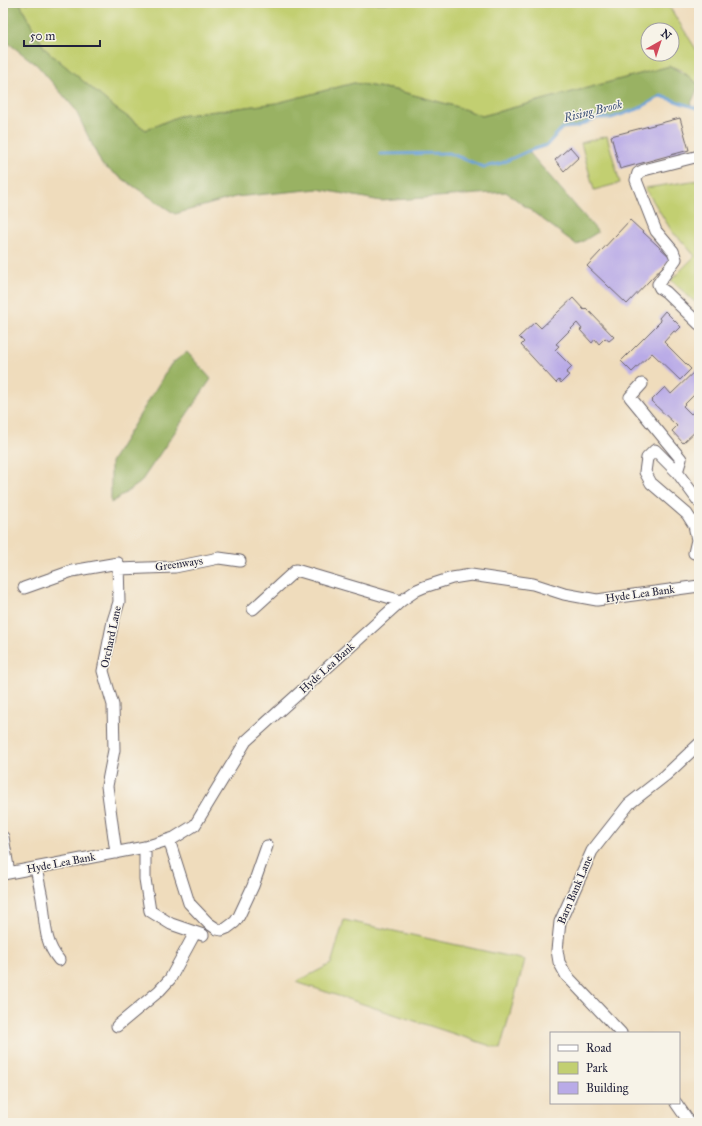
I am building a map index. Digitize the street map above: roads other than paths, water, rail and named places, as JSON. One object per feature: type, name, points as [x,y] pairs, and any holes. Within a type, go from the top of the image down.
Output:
[{"type":"street","points":[[699,156],[644,170],[638,173],[636,180],[656,231],[673,251],[676,259],[658,284],[660,288],[699,324]]},
{"type":"street","points":[[642,384],[630,397],[681,459],[677,472]]},
{"type":"street","points":[[694,553],[697,540],[694,525],[687,514],[651,483],[645,472],[647,458],[655,450],[677,472],[699,502]]},
{"type":"street","name":"Greenways","points":[[24,588],[72,571],[118,566],[175,567],[219,558],[240,561]]},
{"type":"street","name":"Orchard Lane","points":[[116,853],[107,786],[114,750],[113,705],[103,671],[113,621],[119,602],[118,566]]},
{"type":"street","points":[[253,610],[296,570],[400,601]]},
{"type":"street","name":"Hyde Lea Bank","points":[[6,873],[145,847],[174,838],[195,825],[246,740],[400,601],[424,587],[452,578],[471,575],[534,584],[564,594],[597,600],[699,586]]},
{"type":"street","name":"Barn Bank Lane","points":[[619,1032],[566,975],[559,962],[557,950],[560,922],[592,851],[629,804],[666,775],[699,744]]},
{"type":"street","points":[[3,836],[6,873]]},
{"type":"street","points":[[169,840],[190,903],[208,923],[222,930],[235,922],[239,916],[253,886],[267,846]]},
{"type":"street","points":[[117,1026],[159,991],[170,979],[199,934],[171,924],[150,911],[145,879],[145,847]]},
{"type":"street","points":[[36,868],[48,940],[52,952],[59,960]]},
{"type":"street","points":[[677,1104],[690,1123]]},
{"type":"waterway","name":"Rising Brook","points":[[380,154],[449,153],[484,167],[502,163],[528,151],[547,145],[562,128],[576,127],[597,118],[611,118],[638,109],[661,96],[699,109]]}]
